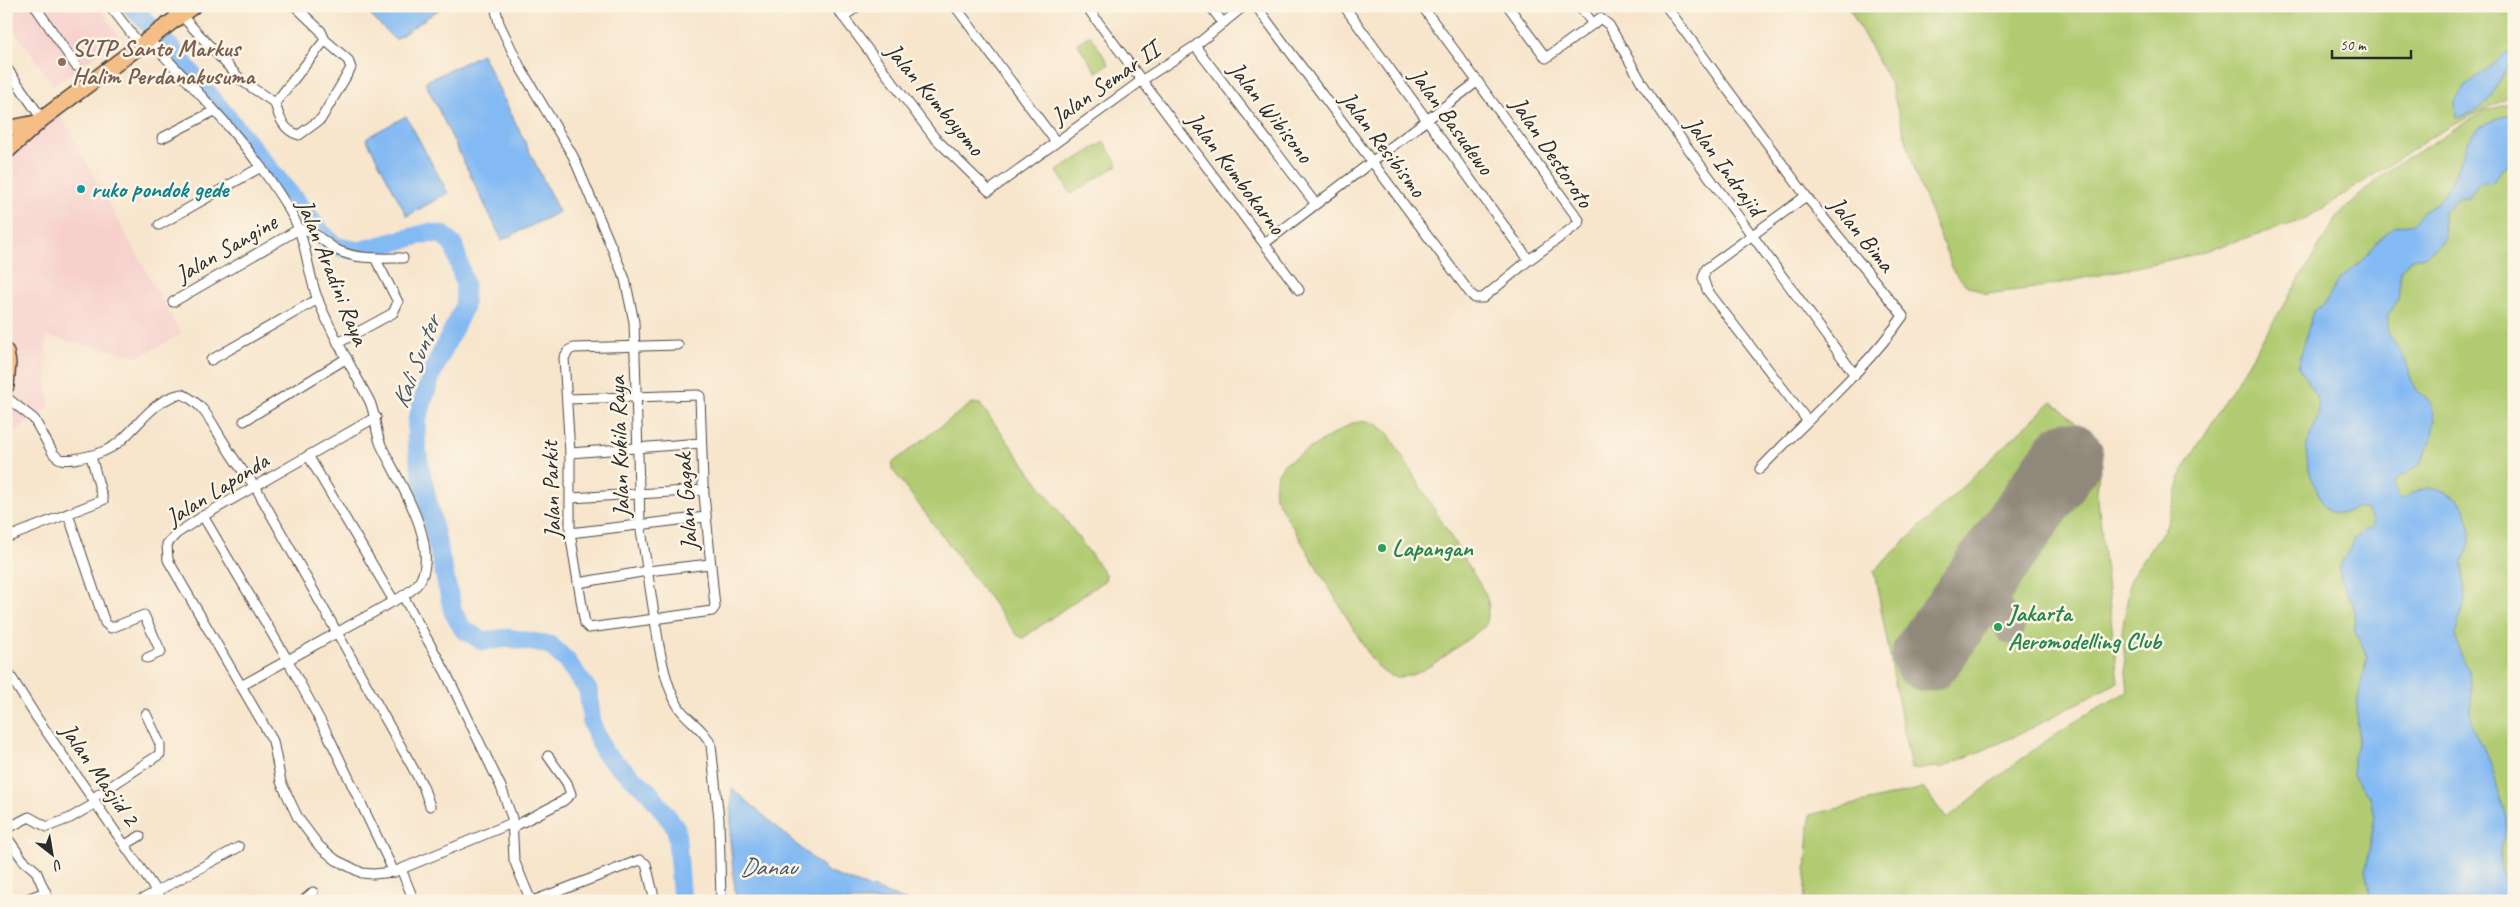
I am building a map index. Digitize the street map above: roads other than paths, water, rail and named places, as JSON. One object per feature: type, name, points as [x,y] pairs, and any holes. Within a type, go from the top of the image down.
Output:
[{"type":"main road","points":[[6,152],[39,121],[148,41],[178,13]]},
{"type":"main road","points":[[6,129],[39,121]]},
{"type":"main road","points":[[6,352],[8,363],[6,386]]},
{"type":"street","points":[[35,6],[76,66]]},
{"type":"street","name":"Jalan Aradini Raya","points":[[110,6],[148,41],[214,111],[261,167],[299,229],[318,299],[376,417],[377,435],[380,445],[412,506],[424,541],[424,568],[421,579],[403,596],[241,686]]},
{"type":"street","points":[[178,13],[242,81],[276,103],[282,122],[291,133],[299,135],[321,118],[351,68],[348,60],[325,40],[321,31],[296,6]]},
{"type":"street","name":"Jalan Kukila Raya","points":[[495,6],[499,23],[520,68],[573,156],[620,266],[631,306],[635,346],[640,523],[662,665],[676,702],[687,717],[705,734],[712,750],[719,819],[721,901]]},
{"type":"street","name":"Jalan Kumboyomo","points":[[835,6],[934,137],[989,191]]},
{"type":"street","points":[[843,17],[858,6]]},
{"type":"street","points":[[955,6],[1056,142]]},
{"type":"street","name":"Jalan Kumbokarno","points":[[1086,6],[1299,290]]},
{"type":"street","points":[[1210,6],[1223,23]]},
{"type":"street","name":"Jalan Semar II","points":[[989,191],[1141,81],[1195,46],[1244,6]]},
{"type":"street","name":"Jalan Resibismo","points":[[1256,6],[1470,293],[1475,298],[1483,298]]},
{"type":"street","name":"Jalan Basudewo","points":[[1344,6],[1529,260]]},
{"type":"street","name":"Jalan Destoroto","points":[[1422,6],[1579,220],[1578,224],[1529,260],[1483,298]]},
{"type":"street","points":[[1508,6],[1546,58],[1593,24],[1580,6]]},
{"type":"street","name":"Jalan Bima","points":[[1666,6],[1806,196],[1903,316],[1870,360],[1807,420],[1760,469]]},
{"type":"street","name":"Jalan Indrajid","points":[[1593,24],[1600,18],[1609,25],[1660,110],[1752,237],[1706,269],[1703,278],[1707,290],[1807,420]]},
{"type":"street","points":[[276,103],[325,40]]},
{"type":"street","name":"Jalan Wibisono","points":[[1195,46],[1316,203]]},
{"type":"street","points":[[6,67],[39,121]]},
{"type":"street","points":[[1265,243],[1426,118],[1478,81]]},
{"type":"street","points":[[162,138],[214,111]]},
{"type":"street","points":[[160,225],[261,167]]},
{"type":"street","points":[[1806,196],[1752,237],[1855,375]]},
{"type":"street","points":[[299,229],[308,230],[336,249],[358,257],[403,258]]},
{"type":"street","name":"Jalan Sangine","points":[[173,302],[299,229]]},
{"type":"street","points":[[338,343],[392,314],[397,308],[398,302],[375,258]]},
{"type":"street","points":[[211,360],[318,299]]},
{"type":"street","name":"Jalan Parkit","points":[[656,620],[589,628],[585,624],[570,533],[570,453],[564,358],[570,350],[678,345]]},
{"type":"street","points":[[244,421],[346,358]]},
{"type":"street","points":[[6,397],[29,414],[58,459],[64,460],[91,456],[118,442],[161,402],[182,394],[194,400],[207,414],[239,466],[254,486],[423,786],[430,806]]},
{"type":"street","name":"Jalan Gagak","points":[[637,396],[698,394],[701,400],[701,444],[714,607],[712,611],[656,620]]},
{"type":"street","points":[[567,399],[637,396]]},
{"type":"street","name":"Jalan Laponda","points":[[376,417],[203,516],[171,538],[168,544],[168,560],[272,742],[280,782],[288,799],[298,818],[319,846],[336,860],[362,873],[373,874],[398,870],[512,825],[563,801],[571,794],[567,783],[548,756]]},
{"type":"street","points":[[570,453],[701,444]]},
{"type":"street","points":[[6,538],[103,500],[91,456]]},
{"type":"street","points":[[309,457],[394,601]]},
{"type":"street","points":[[571,498],[704,490]]},
{"type":"street","points":[[68,514],[105,623],[111,628],[144,615],[161,652],[147,658]]},
{"type":"street","points":[[203,516],[287,659],[414,901]]},
{"type":"street","points":[[570,533],[640,523],[706,517]]},
{"type":"street","points":[[578,584],[648,571],[710,564]]},
{"type":"street","points":[[403,596],[446,673],[501,786],[510,808],[514,860],[532,901],[640,860],[646,864],[655,901]]},
{"type":"street","name":"Jalan Masjid 2","points":[[6,669],[37,718],[163,901]]},
{"type":"street","points":[[6,830],[29,817],[47,827],[70,818],[160,754],[160,744],[146,714]]},
{"type":"street","points":[[6,836],[23,860],[36,871],[48,896],[21,901]]},
{"type":"street","points":[[125,844],[140,836]]},
{"type":"street","points":[[139,901],[239,847]]},
{"type":"street","points":[[303,901],[313,892]]},
{"type":"water","points":[[361,6],[444,6],[395,40]]},
{"type":"water","points":[[2514,48],[2514,66],[2508,65],[2489,99],[2476,111],[2456,118],[2455,102],[2465,86]]},
{"type":"water","points":[[482,54],[559,212],[502,240],[425,82]]},
{"type":"water","points":[[2514,114],[2514,161],[2501,170],[2493,183],[2480,182],[2469,198],[2457,199],[2443,212],[2445,238],[2439,246],[2424,256],[2410,260],[2401,271],[2398,300],[2389,314],[2388,332],[2407,364],[2411,379],[2417,390],[2431,402],[2435,419],[2431,441],[2418,466],[2397,479],[2393,485],[2399,498],[2404,499],[2413,492],[2427,488],[2444,491],[2459,500],[2465,508],[2470,527],[2470,544],[2463,561],[2465,602],[2455,635],[2458,648],[2469,670],[2472,728],[2490,761],[2508,825],[2501,850],[2500,870],[2506,886],[2506,901],[2371,901],[2366,869],[2375,816],[2370,797],[2353,775],[2353,757],[2358,743],[2357,702],[2368,657],[2355,632],[2354,605],[2340,579],[2340,566],[2356,537],[2371,527],[2373,521],[2366,509],[2330,513],[2321,499],[2307,462],[2306,453],[2308,441],[2318,416],[2318,402],[2313,390],[2298,367],[2313,311],[2324,305],[2338,280],[2360,263],[2393,227],[2414,223],[2424,210],[2437,204],[2453,179],[2467,143],[2479,128],[2498,118]]},
{"type":"water","points":[[406,116],[448,193],[407,216],[366,138]]},
{"type":"water","name":"Danau","points":[[732,788],[829,873],[908,901],[736,901],[730,839]]},
{"type":"waterway","name":"Kali Sunter","points":[[131,6],[171,48],[320,231],[335,246],[359,251],[428,233],[443,235],[454,246],[465,286],[464,307],[432,373],[417,420],[416,437],[419,463],[453,612],[463,629],[483,641],[509,638],[550,645],[566,660],[588,690],[592,724],[605,754],[649,792],[676,828],[682,901]]},
{"type":"place","name":"SLTP Santo Markus Halim Perdanakusuma","points":[[62,62]]},
{"type":"place","name":"ruko pondok gede","points":[[81,189]]},
{"type":"place","name":"Lapangan","points":[[1382,548]]},
{"type":"place","name":"Jakarta Aeromodelling Club","points":[[1998,627]]}]
